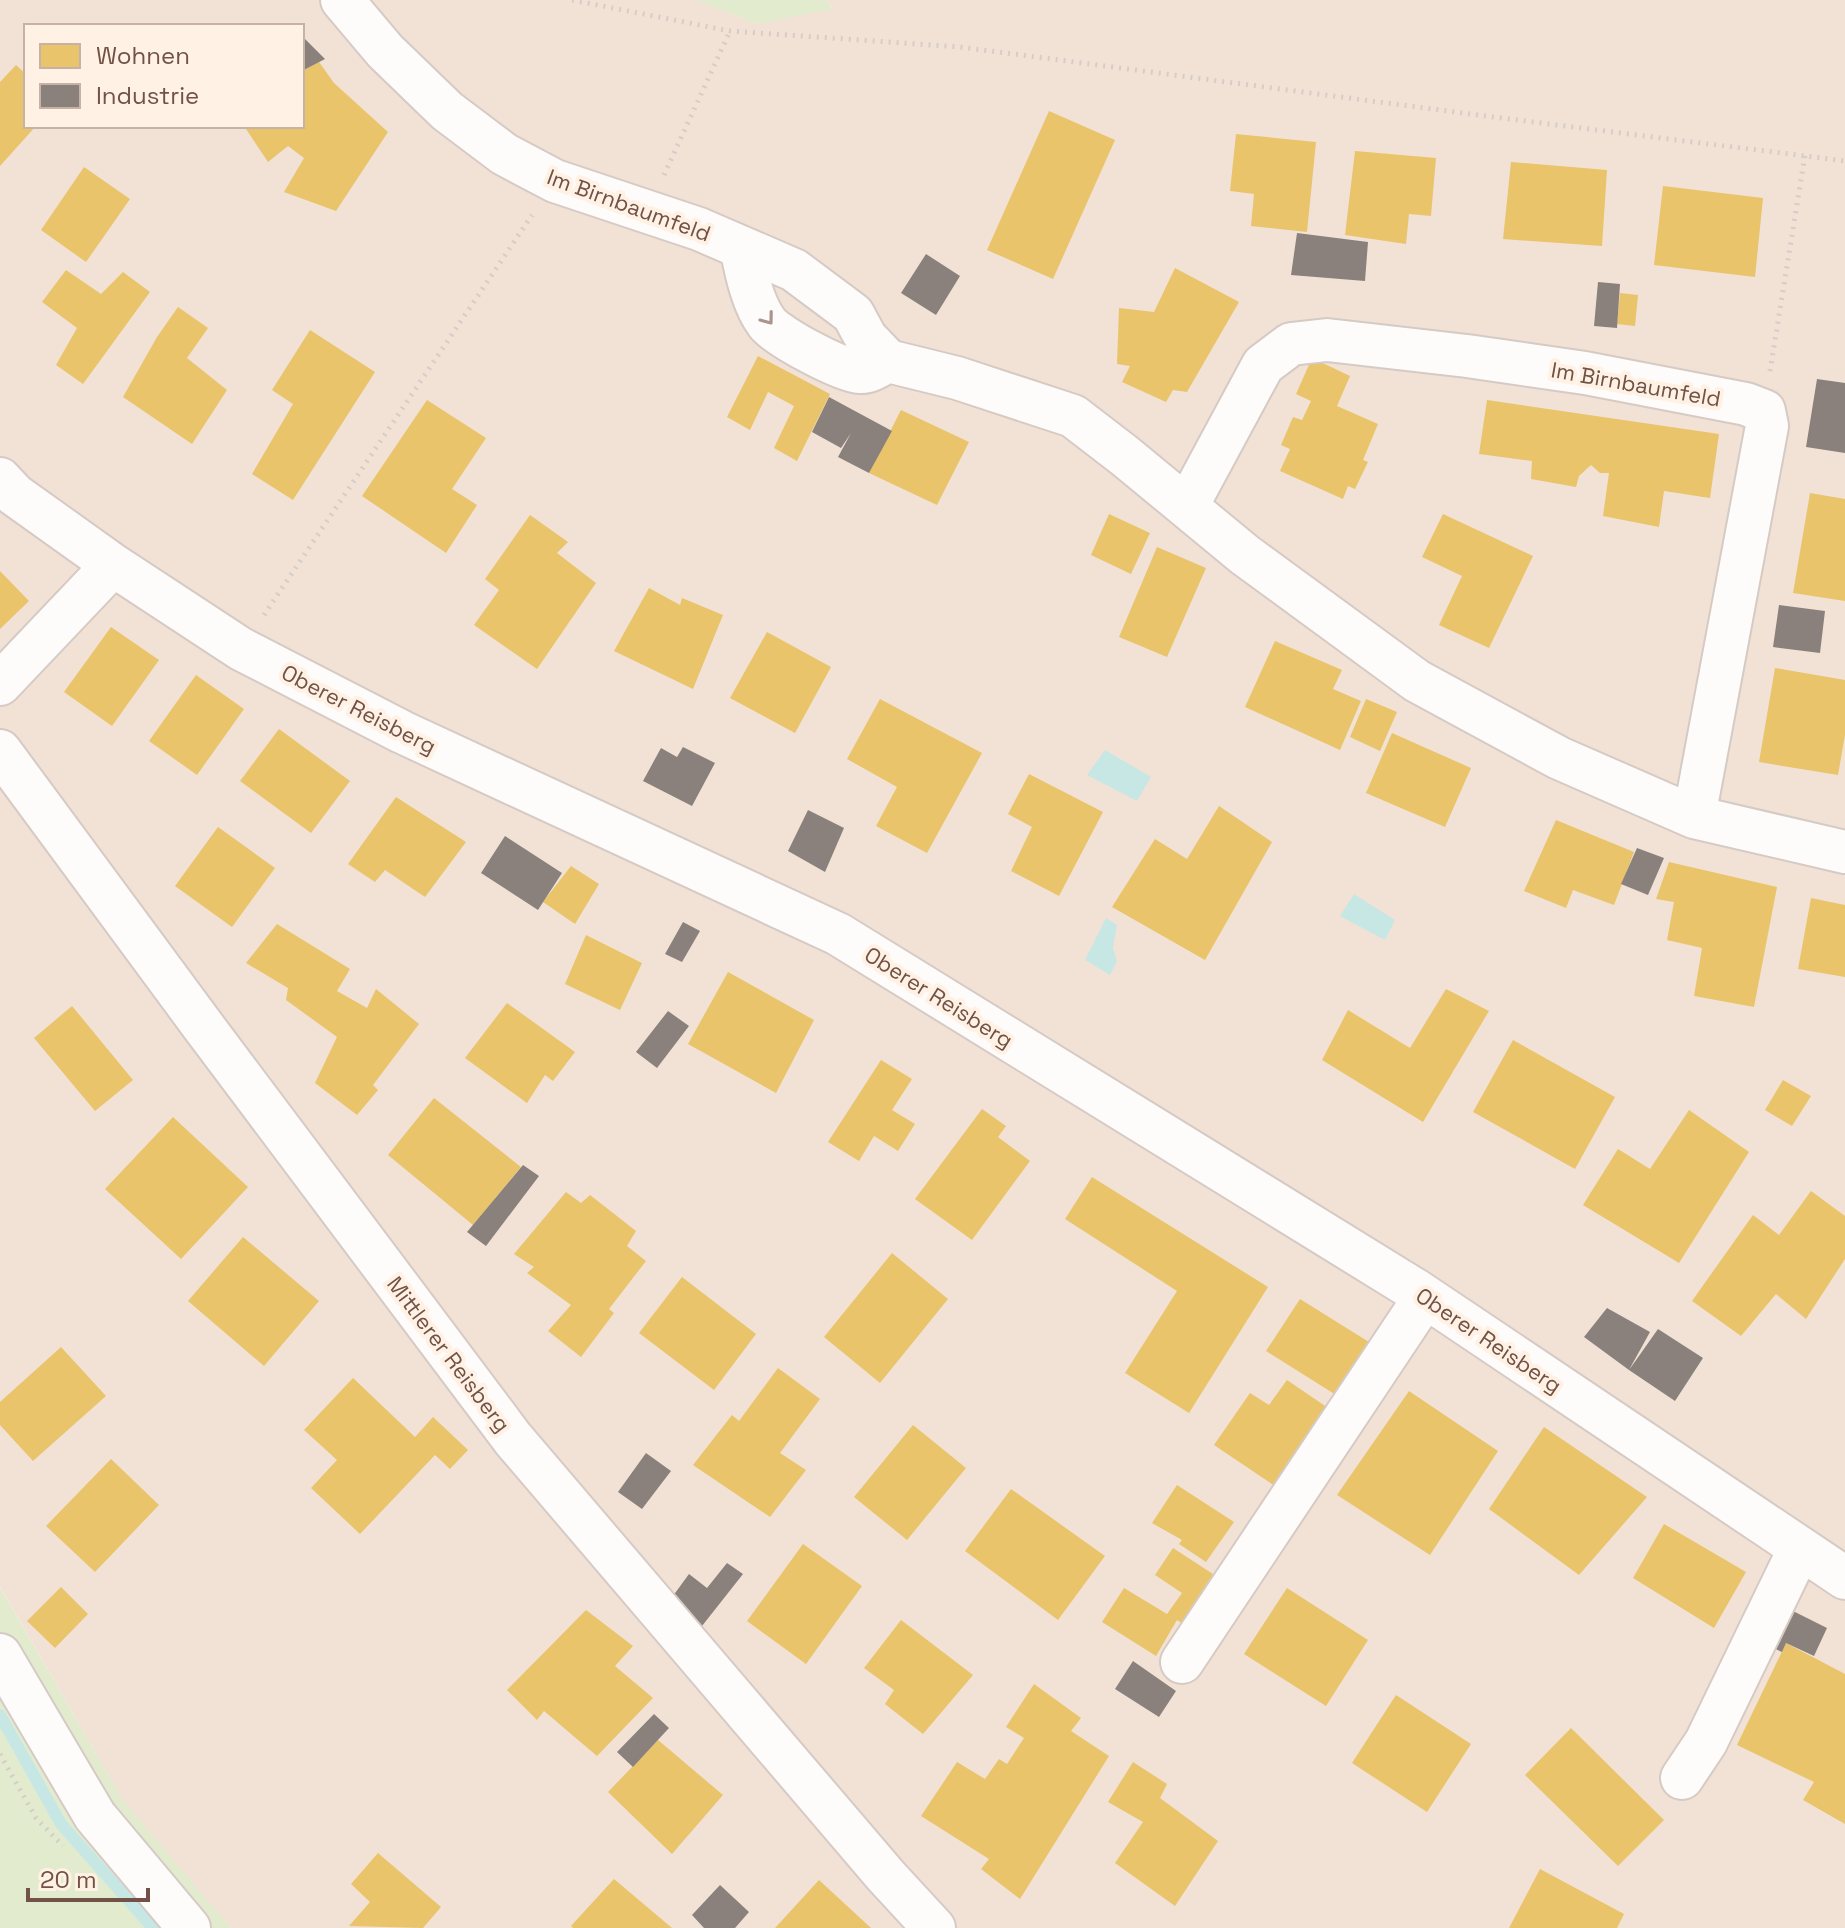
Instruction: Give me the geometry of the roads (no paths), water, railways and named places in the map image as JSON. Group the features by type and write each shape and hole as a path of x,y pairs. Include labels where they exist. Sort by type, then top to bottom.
{"street":[{"name":"Im Birnbaumfeld","path":"342,0 385,51 447,111 504,154 555,181 699,229 794,270 853,314 866,338 888,361"},
{"path":"741,247 750,285 768,324 796,344 837,365 860,372 888,361 957,378 1073,416 1245,555 1417,681 1559,758 1694,817 1845,852"},
{"name":"Im Birnbaumfeld","path":"1187,506 1263,365 1291,344 1327,340 1467,356 1614,378 1746,404 1764,411 1767,426 1694,817"},
{"name":"Oberer Reisberg","path":"0,479 15,495 113,565 241,649 402,732 838,934 1425,1297 1845,1578"},
{"path":"0,684 113,565"},
{"name":"Mittlerer Reisberg","path":"0,751 513,1439 886,1876 934,1928"},
{"path":"1182,1662 1425,1297"},
{"path":"1682,1778 1706,1742 1800,1548"},
{"path":"0,1655 95,1816 189,1928"}],"water":[{"path":"1105,750 1151,777 1137,801 1087,775"},
{"path":"1354,894 1395,920 1385,940 1340,916"},
{"path":"1106,918 1117,925 1113,948 1117,961 1110,975 1085,960"}],"waterway":[{"path":"0,1715 61,1824 153,1928"}]}
